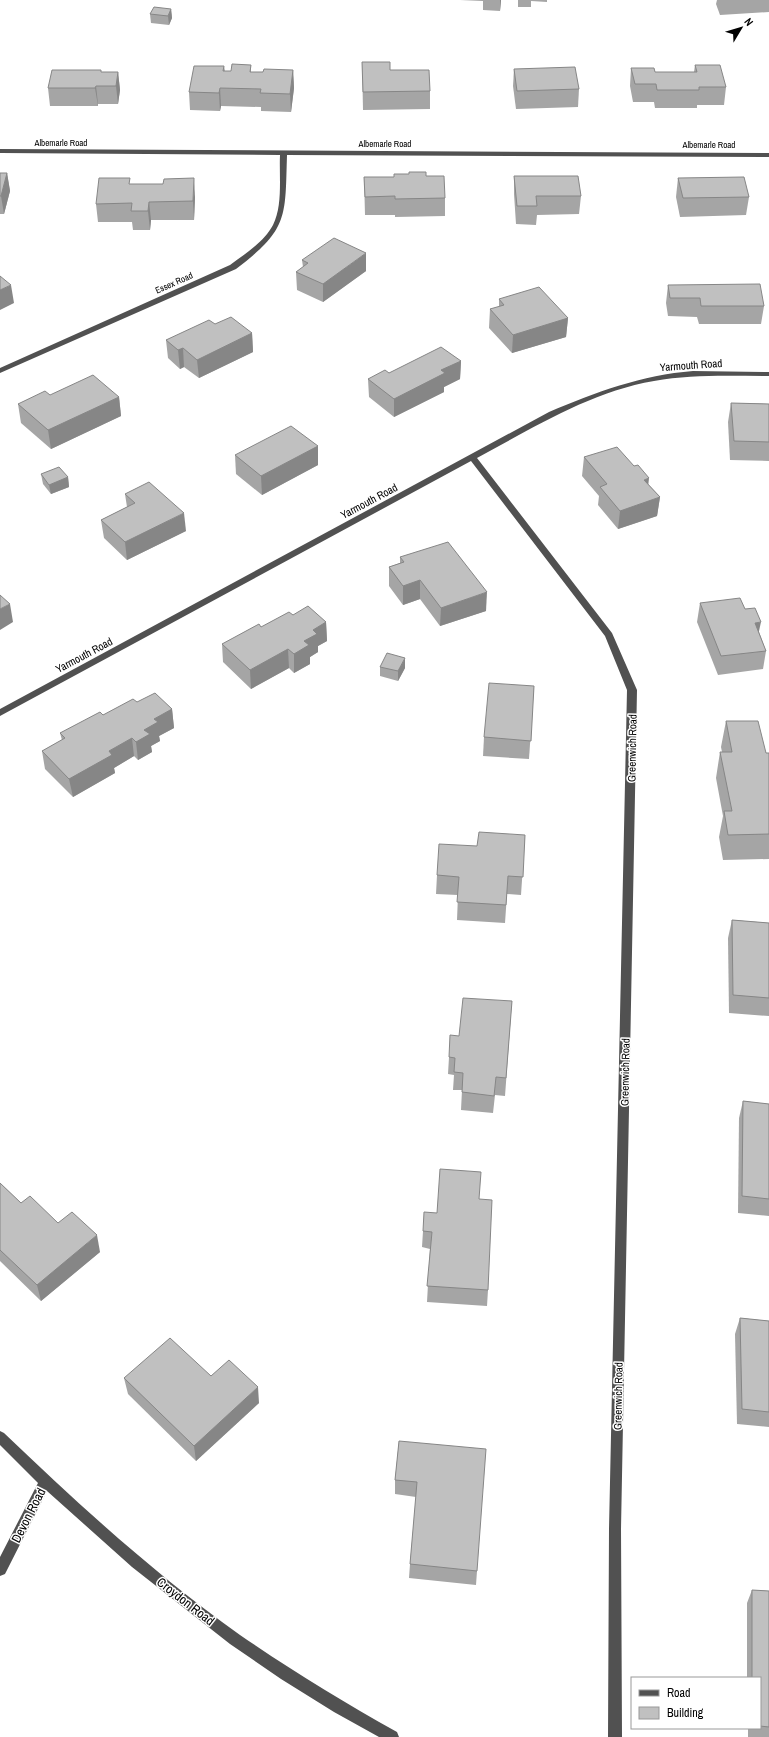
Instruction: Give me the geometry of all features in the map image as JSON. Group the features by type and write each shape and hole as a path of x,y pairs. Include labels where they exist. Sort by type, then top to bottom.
{"street":[{"name":"Albemarle Road","path":"0,152 769,155"},
{"name":"Essex Road","path":"0,371 233,267 258,249 278,224 282,200 284,152"},
{"name":"Yarmouth Road","path":"0,712 552,414 590,397 627,384 668,376 705,374 769,374"},
{"name":"Greenwich Road","path":"472,457 609,635 632,690 615,1522 615,1737"},
{"name":"Croydon Road","path":"0,1437 45,1482 148,1570 247,1648 346,1713 392,1737"},
{"name":"Devon Road","path":"0,1570 45,1482"}],"building":[{"path":"154,7 171,9 168,16 150,14"},
{"path":"362,62 390,62 390,70 429,70 430,91 363,92"},
{"path":"232,64 251,65 250,72 263,72 264,69 293,70 290,94 260,93 261,89 220,88 219,93 189,92 194,66 224,66 223,71 231,71"},
{"path":"695,65 720,65 726,87 699,87 699,90 657,90 656,84 635,84 631,68 654,68 655,72 697,72"},
{"path":"575,67 579,89 517,91 514,69"},
{"path":"52,70 101,70 101,72 118,72 116,86 96,86 95,88 48,88"},
{"path":"409,172 426,172 426,176 444,176 445,198 395,199 395,196 365,197 364,177 394,177 394,174 409,174"},
{"path":"0,173 7,173 1,196 0,196"},
{"path":"514,176 578,176 581,196 536,196 537,206 517,206"},
{"path":"744,177 749,197 683,198 678,178"},
{"path":"99,178 130,178 129,184 163,184 164,179 194,178 193,201 149,202 148,211 131,211 132,203 96,204"},
{"path":"334,238 366,253 323,284 296,272 308,263 302,260"},
{"path":"0,276 11,285 0,290"},
{"path":"760,284 764,306 701,306 700,298 670,298 668,285"},
{"path":"539,287 568,318 513,335 490,309 504,305 499,299"},
{"path":"231,317 252,333 197,360 183,348 178,350 166,340 209,320 215,324"},
{"path":"441,347 461,361 441,370 445,373 394,399 368,379 385,370 389,373"},
{"path":"93,375 119,397 48,430 18,404 45,391 50,395"},
{"path":"731,403 769,404 769,442 734,441"},
{"path":"291,426 318,446 261,476 235,455"},
{"path":"617,447 634,466 638,465 649,478 644,480 660,497 620,511 600,487 607,484 584,457"},
{"path":"59,467 68,477 49,485 41,474"},
{"path":"149,482 184,513 125,542 101,520 135,503 125,494"},
{"path":"448,542 487,592 441,608 420,580 403,586 389,567 404,562 400,557"},
{"path":"0,595 10,604 0,609"},
{"path":"740,598 745,609 755,608 761,622 755,623 766,651 721,656 700,603"},
{"path":"308,606 326,622 313,630 317,634 304,641 309,645 294,654 288,649 250,670 222,644 259,624 261,627 289,612 293,615"},
{"path":"387,653 405,658 398,671 380,667"},
{"path":"489,683 534,686 531,741 484,737"},
{"path":"155,693 172,709 154,719 158,722 144,730 150,734 136,742 132,738 109,751 112,755 69,779 42,751 65,738 60,733 100,712 103,715 133,699 137,702"},
{"path":"726,721 758,721 766,753 769,753 769,834 728,835 724,811 732,811 720,752 732,752"},
{"path":"479,832 525,835 523,877 508,876 506,905 457,902 459,877 437,875 439,844 477,846"},
{"path":"732,920 769,923 769,998 733,995"},
{"path":"463,998 512,1001 506,1078 496,1077 494,1096 462,1092 463,1073 454,1072 455,1058 449,1057 450,1035 459,1036"},
{"path":"743,1101 769,1104 769,1199 742,1196"},
{"path":"440,1169 481,1172 479,1199 492,1200 488,1290 427,1286 432,1232 423,1231 424,1212 437,1213"},
{"path":"0,1183 21,1203 30,1196 58,1223 72,1212 97,1235 37,1285 0,1250"},
{"path":"740,1318 769,1321 769,1412 742,1409"},
{"path":"170,1338 211,1376 229,1360 258,1387 194,1446 124,1378"},
{"path":"399,1441 486,1449 477,1571 410,1564 417,1482 395,1480"},
{"path":"752,1590 769,1591 769,1727 761,1726 761,1677 752,1677"}]}
